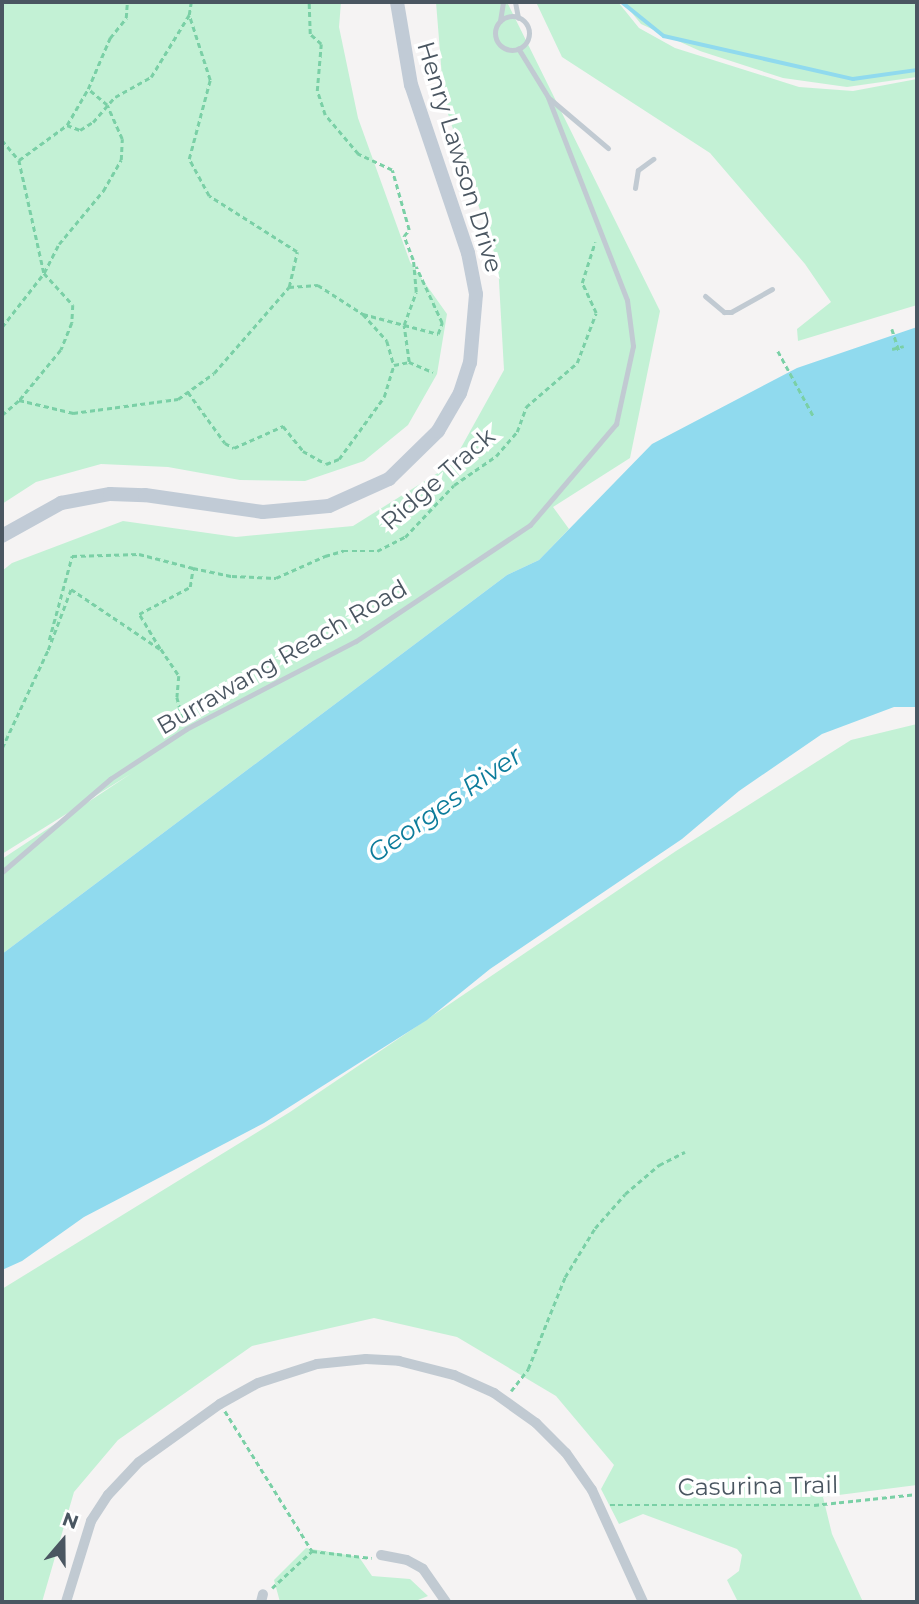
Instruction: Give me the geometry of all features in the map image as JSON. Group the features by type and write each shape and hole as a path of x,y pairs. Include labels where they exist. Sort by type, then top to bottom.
{"main road":[{"name":"Henry Lawson Drive","path":"2,536 61,503 110,494 263,512 329,506 395,474 438,431 460,393 470,363 476,294 468,253 408,75 397,2"}],"street":[{"path":"66,1602 85,1534 118,1482 149,1455 251,1386 317,1364 384,1360 441,1370 505,1399 566,1453 600,1505 643,1602"},
{"path":"381,1555 415,1563 431,1576 446,1602"}],"lane":[{"path":"503,2 495,31 498,42 507,49 518,48 528,33 518,18 515,2"},
{"path":"500,20 518,18"},
{"name":"Burrawang Reach Road","path":"2,872 110,779 186,729 356,641 530,525 616,424 633,346 627,300 548,97 518,48"},
{"path":"548,97 608,148"},
{"path":"635,188 638,170 653,159"},
{"path":"705,296 724,312 731,312 772,289"}],"path":[{"path":"19,160 67,125 88,89 110,38 127,18 127,2"},
{"path":"67,125 80,130 107,105 152,77 189,15 191,2"},
{"path":"309,2 310,34 321,44 317,91 325,115 358,154 392,170 413,260 416,292 404,325 410,362"},
{"path":"19,400 73,413 157,404 188,392 214,373 289,287 298,252 209,196 189,159 210,80 189,15"},
{"path":"2,327 44,273 59,244 103,191 121,160 122,139 107,105 88,89"},
{"path":"2,140 19,160 44,273 73,305 72,323 61,350 19,400 2,415"},
{"name":"Ridge Track","path":"48,650 72,556 139,554 232,576 276,578 325,556 342,551 377,551 405,537 454,485 496,456 517,432 526,407 577,363 596,313 582,283 600,230"},
{"path":"363,314 438,334 442,323 413,260"},
{"path":"188,392 225,443 234,448 283,426 303,452 326,464 340,458 384,397 394,365 387,341 363,314 318,285 289,287"},
{"path":"892,328 899,349"},
{"path":"892,349 904,346"},
{"path":"778,351 814,417"},
{"path":"394,365 410,362 433,372"},
{"path":"186,729 177,697 179,676 139,614 190,587 193,568"},
{"name":"Ridge Track","path":"2,748 48,650 71,589 160,649"},
{"path":"505,1399 528,1368 565,1277 595,1228 625,1194 659,1165 685,1152"},
{"path":"229,1416 312,1551 367,1560 381,1555"},
{"name":"Casurina Trail","path":"600,1505 814,1505 917,1494"},
{"path":"262,1598 312,1551"}],"green space":[{"path":"2,2 341,2 339,27 358,118 410,262 447,314 437,374 408,425 364,461 305,481 240,480 168,467 101,464 36,482 2,504"},
{"path":"436,2 507,2 660,311 630,458 553,507 569,529 539,560 507,575 2,954 2,859 132,773 2,854 2,571 12,563 123,521 236,537 353,526 452,464 504,370 498,264 444,102"},
{"path":"536,2 618,2 639,28 675,48 799,87 853,91 917,79 917,305 798,341 797,329 831,302 805,264 710,153 562,57"},
{"path":"623,2 917,2 917,77 847,87 783,78 700,51 641,24"},
{"path":"917,724 917,1485 823,1497 832,1534 863,1602 738,1602 727,1580 739,1571 742,1555 737,1549 643,1514 619,1524 601,1489 614,1465 556,1396 457,1337 374,1318 252,1346 118,1440 74,1492 42,1602 2,1602 2,1289 290,1112 676,851 851,740"},
{"path":"306,1548 359,1557 372,1576 410,1579 428,1596 413,1602 280,1602 274,1580"}],"water":[{"name":"Georges River","path":"917,327 917,707 894,707 822,734 739,791 682,839 490,969 427,1020 264,1123 84,1217 22,1261 2,1270 2,954 507,575 539,560 652,444 797,368"}],"waterway":[{"path":"622,2 664,36 853,79 917,70"}]}
